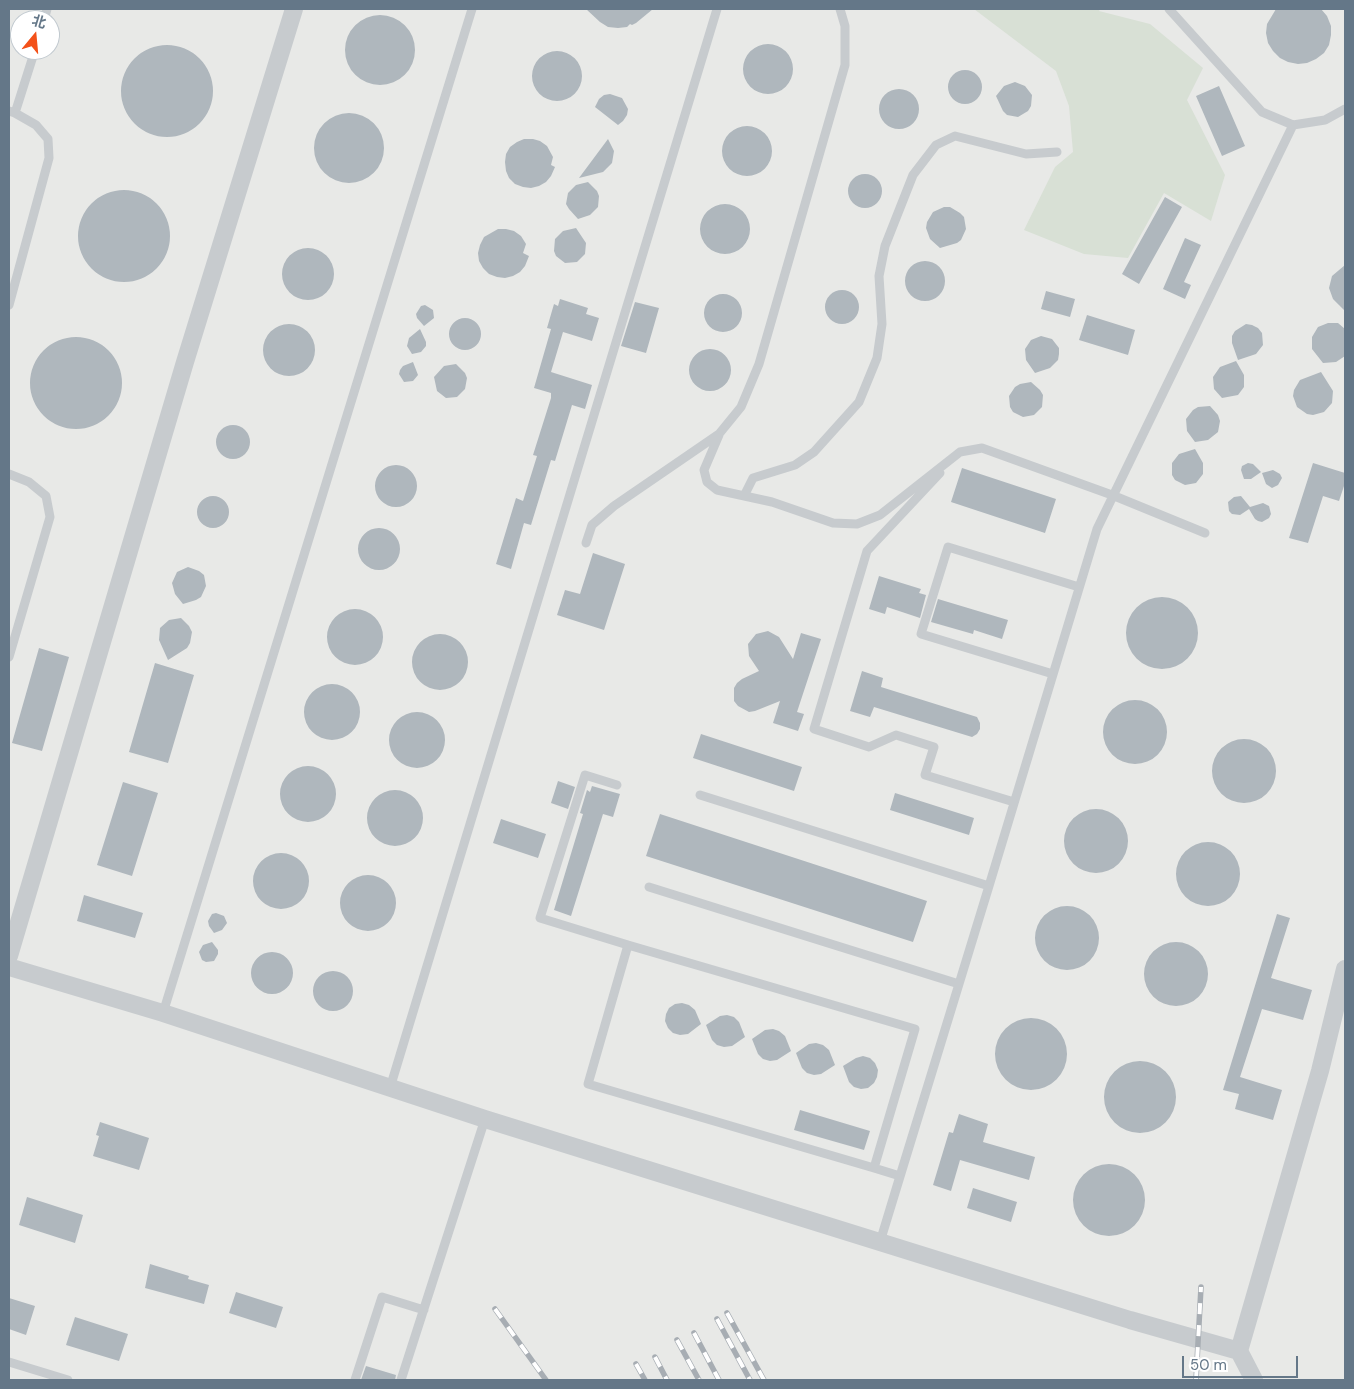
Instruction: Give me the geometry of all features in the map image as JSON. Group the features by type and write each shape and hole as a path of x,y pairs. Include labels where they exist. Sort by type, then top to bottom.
{"street":[{"path":"9,956 185,362 294,9"},
{"path":"9,967 162,1013 485,1119 1139,1322 1239,1351"},
{"path":"1254,1380 1239,1351 1320,1071 1345,969"}],"lane":[{"path":"162,1013 472,9"},
{"path":"390,1088 717,9"},
{"path":"586,543 592,525 614,506 719,434 741,407 759,364 845,65 845,26 840,9"},
{"path":"1169,9 1262,112 1292,125 1325,120 1345,109"},
{"path":"9,305 49,158 48,139 36,125 12,112 30,60"},
{"path":"880,1242 1096,529 1292,125"},
{"path":"744,496 753,478 795,465 814,452 859,402 877,358 882,324 879,276 885,246 914,175 936,145 956,136 1026,154 1057,152"},
{"path":"719,434 704,470 707,482 717,490 772,502 833,523 857,524 880,514 960,452 982,448 1112,495 1205,533"},
{"path":"960,452 867,551 814,729 869,747 896,735 934,746 925,775 1014,802"},
{"path":"9,474 29,482 46,496 50,517 9,657"},
{"path":"1053,674 921,634 948,547 1079,587"},
{"path":"617,785 586,775 540,918 914,1029 874,1168"},
{"path":"700,795 989,886"},
{"path":"649,887 959,984"},
{"path":"628,945 588,1084 900,1176"},
{"path":"880,1242 959,984"},
{"path":"402,1380 485,1119"},
{"path":"355,1380 382,1297 424,1310"},
{"path":"9,1362 68,1380"}],"shaded area":[{"path":"9,9 1345,9 1345,1380 9,1380"},
{"path":"974,9 1100,9 1099,11 1150,24 1203,68 1187,100 1225,175 1211,221 1164,193 1128,258 1084,254 1024,230 1055,167 1073,152 1069,106 1056,71"}],"building":[{"path":"586,9 653,9 636,23 618,28 608,27"},
{"path":"1276,9 1321,9 1327,16 1331,26 1329,45 1324,53 1307,63 1298,64 1280,58 1268,43 1266,33 1267,24"},
{"path":"380,15 399,21 409,31 415,50 409,69 399,79 380,85 361,79 351,69 345,50 351,31 361,21"},
{"path":"768,44 782,48 789,55 793,69 789,83 782,90 768,94 754,90 747,83 743,69 747,55 754,48"},
{"path":"167,45 184,49 199,59 209,74 213,91 209,108 199,123 184,133 167,137 150,133 135,123 125,108 121,91 125,74 135,59 150,49"},
{"path":"557,51 575,58 582,76 575,94 557,101 539,94 532,76 539,58"},
{"path":"965,70 972,71 977,75 981,80 981,94 977,99 972,103 965,104 958,103 953,99 949,94 948,87 949,80 953,75 958,71"},
{"path":"1015,82 1025,86 1032,95 1031,106 1028,111 1018,117 1007,115 996,96 1004,86"},
{"path":"1219,86 1245,146 1222,156 1196,96"},
{"path":"899,89 913,95 919,109 913,123 899,129 885,123 879,109 885,95"},
{"path":"610,94 622,98 628,109 627,115 618,125 595,107 599,99 604,95"},
{"path":"349,113 368,119 378,129 384,148 378,167 368,177 349,183 330,177 320,167 314,148 320,129 330,119"},
{"path":"747,126 761,130 768,137 772,151 768,165 761,172 747,176 733,172 726,165 722,151 726,137 733,130"},
{"path":"524,139 540,141 547,146 553,157 551,165 555,167 546,182 531,188 515,184 509,178 506,171 506,154 510,147"},
{"path":"608,139 614,151 612,163 603,172 579,178"},
{"path":"865,174 872,175 877,179 881,184 881,198 877,203 872,207 865,208 858,207 853,203 849,198 848,191 849,184 853,179 858,175"},
{"path":"588,182 597,191 599,196 598,207 590,215 578,219 566,204 568,193 576,185"},
{"path":"124,190 141,194 156,204 166,219 170,236 166,253 156,268 141,278 124,282 107,278 92,268 82,253 78,236 82,219 92,204 107,194"},
{"path":"1165,197 1182,207 1139,284 1122,274"},
{"path":"725,204 743,211 750,229 743,247 725,254 707,247 700,229 707,211"},
{"path":"944,207 950,207 964,217 966,229 961,240 957,243 940,248 930,239 926,228 933,212"},
{"path":"576,228 586,243 585,254 577,262 565,263 556,256 554,251 555,239 563,231"},
{"path":"498,229 514,231 521,236 526,244 523,253 529,256 520,272 505,278 489,274 479,261 478,253 484,237"},
{"path":"1185,238 1201,245 1184,282 1191,285 1185,299 1163,289"},
{"path":"303,248 313,248 327,255 334,269 334,279 327,293 313,300 303,300 293,296 286,289 282,279 282,269 286,259 293,252"},
{"path":"925,261 939,267 945,281 939,295 925,301 911,295 905,281 911,267"},
{"path":"1345,265 1345,311 1333,299 1329,288 1332,276"},
{"path":"842,290 849,291 854,295 858,300 858,314 854,319 849,323 842,324 835,323 830,319 826,314 825,307 826,300 830,295 835,291"},
{"path":"1046,291 1075,299 1070,317 1041,309"},
{"path":"723,294 737,299 742,313 737,327 723,332 709,327 704,313 709,299"},
{"path":"560,299 588,308 586,314 599,318 592,341 563,332 551,372 592,385 585,409 572,405 555,461 551,460 531,525 524,523 511,569 496,564 516,498 523,501 537,456 533,455 551,393 534,388 551,329 547,328 554,304 558,306"},
{"path":"635,302 659,308 646,353 621,346"},
{"path":"425,305 433,310 434,318 424,326 416,314 421,306"},
{"path":"1087,315 1135,330 1128,355 1079,340"},
{"path":"465,318 471,319 476,323 480,328 480,340 476,345 471,349 465,350 459,349 454,345 450,340 449,334 450,328 454,323 459,319"},
{"path":"1328,323 1338,323 1345,329 1345,356 1336,362 1323,363 1312,349 1312,337 1318,327"},
{"path":"284,324 294,324 308,331 315,345 315,355 308,369 294,376 284,376 274,372 267,365 263,355 263,345 267,335 274,328"},
{"path":"1246,324 1258,328 1262,333 1263,345 1256,354 1238,360 1232,343 1232,336 1235,331"},
{"path":"420,329 426,346 421,352 412,354 407,346 409,338"},
{"path":"1041,336 1052,339 1059,348 1059,354 1058,360 1050,368 1035,373 1026,360 1025,349 1031,340"},
{"path":"76,337 93,341 108,351 118,366 122,383 118,400 108,415 93,425 76,429 59,425 44,415 34,400 30,383 34,366 44,351 59,341"},
{"path":"710,349 725,355 731,370 725,385 710,391 695,385 689,370 695,355"},
{"path":"1236,361 1244,375 1244,387 1238,395 1222,398 1214,389 1213,377 1220,367"},
{"path":"413,362 418,375 413,381 404,382 399,374 400,370 403,366"},
{"path":"456,364 465,373 467,378 465,389 457,397 446,398 437,391 434,377 444,366"},
{"path":"1321,372 1333,391 1332,403 1324,412 1313,415 1307,414 1297,407 1293,396 1294,390 1300,380"},
{"path":"1031,382 1043,395 1042,407 1034,415 1023,417 1013,412 1010,407 1009,396 1015,387"},
{"path":"1210,406 1218,415 1220,421 1218,432 1208,440 1195,442 1187,431 1186,419 1198,407"},
{"path":"233,425 240,426 245,430 249,435 249,449 245,454 240,458 233,459 226,458 221,454 217,449 216,442 217,435 221,430 226,426"},
{"path":"1195,449 1203,463 1203,474 1196,483 1185,485 1175,480 1172,475 1172,463 1179,454"},
{"path":"1248,463 1253,464 1261,472 1251,479 1244,479 1241,470 1242,466"},
{"path":"1313,463 1345,473 1345,483 1339,501 1323,496 1308,543 1289,538"},
{"path":"396,465 411,471 417,486 411,501 396,507 381,501 375,486 381,471"},
{"path":"962,468 1056,499 1045,533 951,502"},
{"path":"1273,470 1280,474 1282,478 1278,485 1272,488 1266,484 1262,473"},
{"path":"213,496 219,497 224,501 228,506 228,518 224,523 219,527 213,528 207,527 202,523 198,518 197,512 198,506 202,501 207,497"},
{"path":"1241,496 1250,507 1263,503 1269,506 1271,514 1269,518 1262,522 1258,521 1249,509 1240,515 1232,514 1229,511 1228,502 1234,497"},
{"path":"383,528 391,531 397,537 400,549 397,561 391,567 375,570 367,567 361,561 358,545 361,537 367,531"},
{"path":"593,553 625,564 604,630 557,615 565,590 580,594"},
{"path":"188,567 204,575 206,586 201,597 183,604 175,594 172,583 177,572"},
{"path":"879,576 921,589 919,593 926,595 920,618 887,607 885,614 869,609"},
{"path":"1162,597 1182,603 1192,613 1198,633 1192,653 1182,663 1162,669 1142,663 1132,653 1126,633 1132,613 1142,603"},
{"path":"938,599 1008,620 1002,639 974,630 973,634 931,622"},
{"path":"355,609 366,611 375,617 381,626 383,637 381,648 375,657 366,663 355,665 344,663 335,657 329,648 327,637 329,626 335,617 344,611"},
{"path":"181,618 192,632 190,643 187,648 168,660 159,640 160,628 169,620"},
{"path":"768,631 779,637 793,659 801,633 821,639 797,712 804,714 798,731 773,723 780,701 749,712 738,706 734,701 734,688 737,683 759,671 749,656 748,644 756,634"},
{"path":"440,634 451,636 460,642 466,651 468,662 466,673 460,682 451,688 440,690 429,688 420,682 414,673 412,662 414,651 420,642 429,636"},
{"path":"39,648 69,657 42,751 12,743"},
{"path":"155,663 194,675 168,763 129,752"},
{"path":"862,671 883,678 881,687 977,717 980,729 972,737 874,707 870,717 850,711"},
{"path":"332,684 343,686 352,692 358,701 360,712 358,723 352,732 343,738 332,740 321,738 312,732 306,723 304,712 306,701 312,692 321,686"},
{"path":"1129,700 1141,700 1158,709 1165,720 1167,732 1165,744 1158,755 1141,764 1129,764 1117,759 1108,750 1103,738 1103,726 1108,714 1117,705"},
{"path":"417,712 428,714 437,720 443,729 445,740 443,751 437,760 428,766 417,768 406,766 397,760 391,751 389,740 391,729 397,720 406,714"},
{"path":"701,734 802,767 794,791 693,758"},
{"path":"1238,739 1250,739 1267,748 1274,759 1276,771 1274,783 1267,794 1250,803 1238,803 1226,798 1217,789 1212,777 1212,765 1217,753 1226,744"},
{"path":"308,766 319,768 328,774 334,783 336,794 334,805 328,814 319,820 308,822 297,820 288,814 282,805 280,794 282,783 288,774 297,768"},
{"path":"558,781 575,787 568,809 551,803"},
{"path":"123,782 158,793 132,876 97,865"},
{"path":"592,786 620,794 613,817 603,814 571,916 554,910 583,814 580,813 587,790 590,792"},
{"path":"395,790 406,792 415,798 421,807 423,818 421,829 415,838 406,844 395,846 384,844 375,838 369,829 367,818 369,807 375,798 384,792"},
{"path":"895,793 974,818 969,835 890,810"},
{"path":"1090,809 1102,809 1119,818 1126,829 1128,841 1126,853 1119,864 1102,873 1090,873 1078,868 1069,859 1064,847 1064,835 1069,823 1078,814"},
{"path":"660,814 927,901 913,942 646,856"},
{"path":"501,819 546,834 538,858 493,843"},
{"path":"1202,842 1214,842 1231,851 1238,862 1240,874 1238,886 1231,897 1214,906 1202,906 1190,901 1181,892 1176,880 1176,868 1181,856 1190,847"},
{"path":"281,853 292,855 301,861 307,870 309,881 307,892 301,901 292,907 281,909 270,907 261,901 255,892 253,881 255,870 261,861 270,855"},
{"path":"368,875 379,877 388,883 394,892 396,903 394,914 388,923 379,929 368,931 357,929 348,923 342,914 340,903 342,892 348,883 357,877"},
{"path":"84,895 143,913 135,938 77,921"},
{"path":"1061,906 1073,906 1090,915 1097,926 1099,938 1097,950 1090,961 1073,970 1061,970 1049,965 1040,956 1035,944 1035,932 1040,920 1049,911"},
{"path":"216,913 224,916 227,923 222,930 214,933 208,921 212,914"},
{"path":"1277,914 1290,918 1271,978 1312,990 1303,1020 1262,1009 1240,1077 1282,1090 1273,1120 1235,1109 1239,1094 1223,1090"},
{"path":"212,942 218,950 218,954 214,961 206,962 202,960 199,952 203,945"},
{"path":"1170,942 1182,942 1199,951 1206,962 1208,974 1206,986 1199,997 1182,1006 1170,1006 1158,1001 1149,992 1144,980 1144,968 1149,956 1158,947"},
{"path":"276,952 284,955 290,961 293,973 290,985 284,991 268,994 260,991 254,985 251,969 254,961 260,955"},
{"path":"337,971 344,974 350,980 353,991 352,999 344,1008 337,1011 329,1011 322,1008 314,999 313,987 316,980 325,972"},
{"path":"675,1004 689,1005 695,1010 701,1024 688,1034 680,1035 673,1033 665,1021 669,1008"},
{"path":"720,1016 734,1017 739,1022 745,1037 732,1046 724,1047 717,1045 712,1040 706,1025"},
{"path":"1031,1018 1051,1024 1061,1034 1067,1054 1061,1074 1051,1084 1031,1090 1011,1084 1001,1074 995,1054 1001,1034 1011,1024"},
{"path":"773,1029 785,1036 791,1051 777,1060 770,1061 763,1059 758,1054 752,1039 765,1030"},
{"path":"809,1044 823,1045 829,1050 835,1065 821,1074 814,1075 807,1073 802,1068 796,1053"},
{"path":"863,1056 870,1058 878,1070 874,1083 868,1088 861,1089 854,1087 849,1082 843,1066"},
{"path":"1140,1061 1160,1067 1170,1077 1176,1097 1170,1117 1160,1127 1140,1133 1120,1127 1110,1117 1104,1097 1110,1077 1120,1067"},
{"path":"800,1110 870,1131 864,1150 794,1130"},
{"path":"959,1114 988,1124 983,1142 1035,1157 1029,1180 960,1160 951,1191 933,1185 949,1132 953,1133"},
{"path":"100,1122 149,1138 139,1170 93,1156 99,1136 96,1135"},
{"path":"1109,1164 1129,1170 1139,1180 1145,1200 1139,1220 1129,1230 1109,1236 1089,1230 1079,1220 1073,1200 1079,1180 1089,1170"},
{"path":"973,1188 1017,1202 1011,1222 967,1208"},
{"path":"27,1197 83,1215 75,1243 19,1225"},
{"path":"150,1264 189,1276 188,1279 209,1285 204,1304 145,1288"},
{"path":"236,1292 283,1307 276,1328 229,1313"},
{"path":"9,1298 35,1306 26,1335 9,1329"},
{"path":"75,1317 128,1334 119,1361 66,1345"},
{"path":"366,1366 396,1375 395,1380 361,1380"}],"railway":[{"path":"1196,1380 1201,1287"},
{"path":"495,1309 546,1380"},
{"path":"727,1313 764,1380"},
{"path":"717,1319 750,1380"},
{"path":"694,1333 719,1380"},
{"path":"677,1340 699,1380"},
{"path":"655,1357 667,1380"},
{"path":"636,1364 645,1380"}]}
